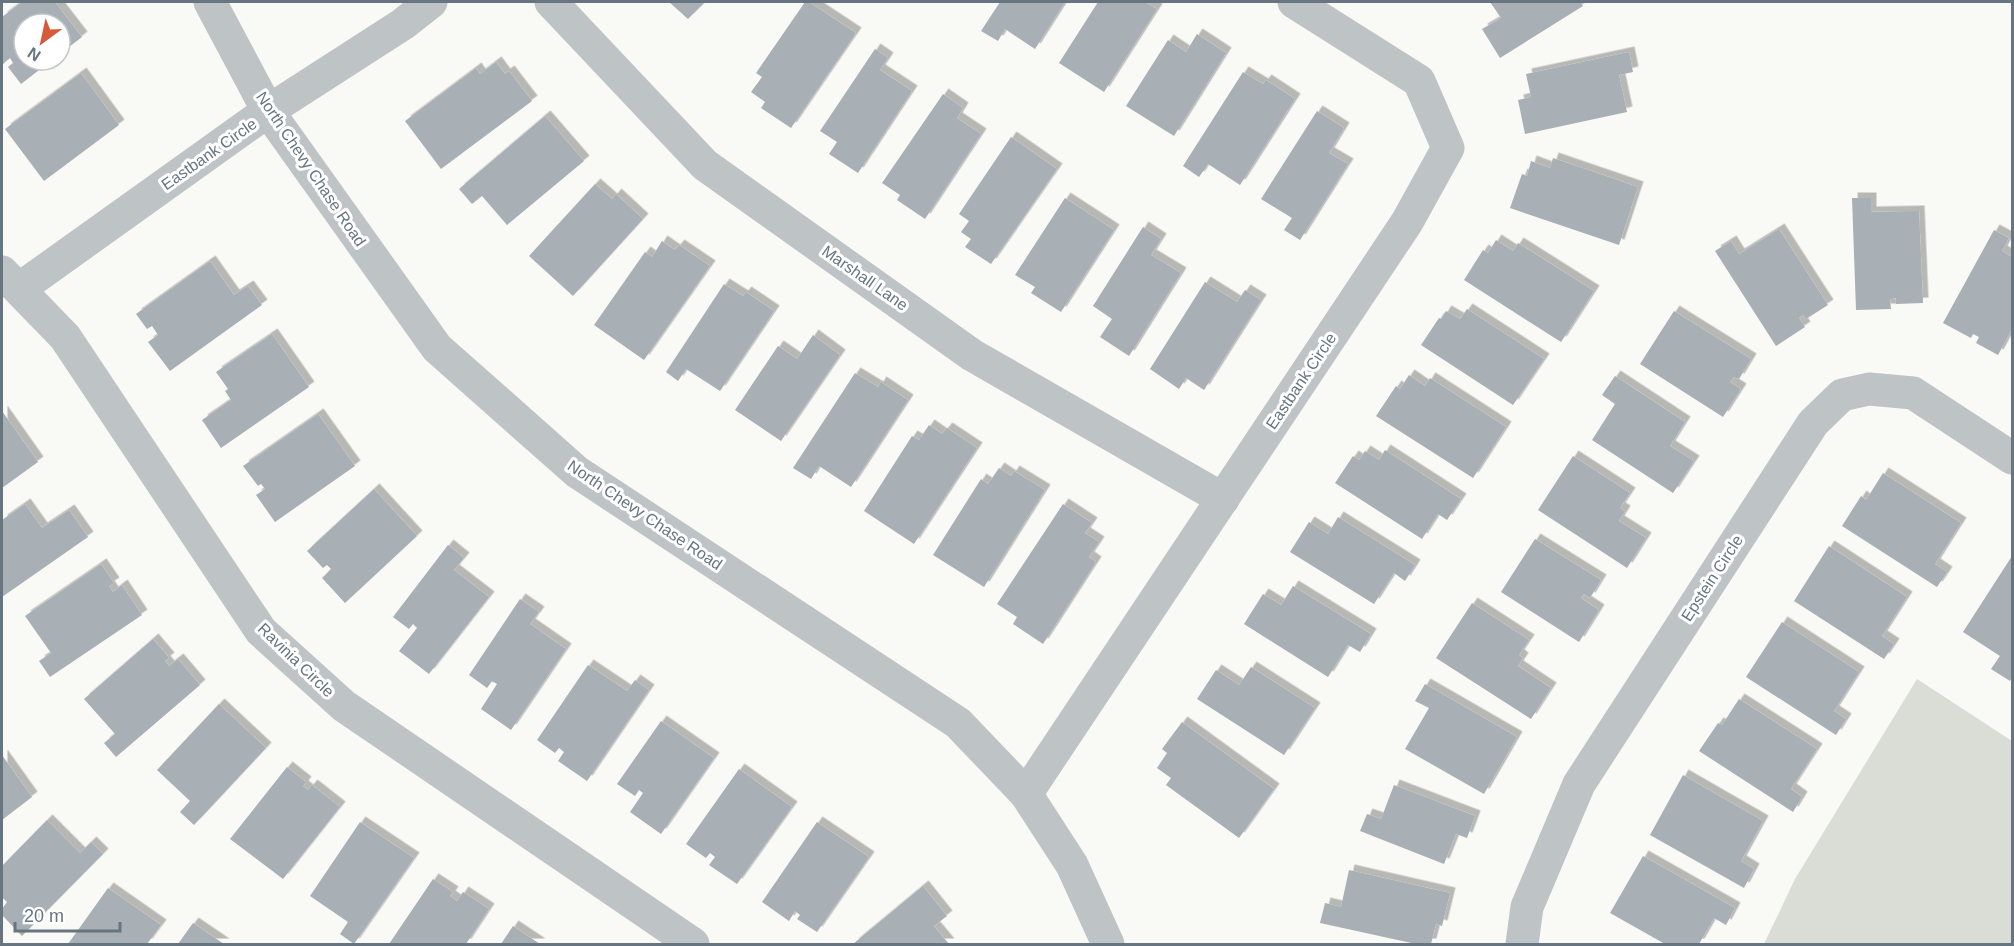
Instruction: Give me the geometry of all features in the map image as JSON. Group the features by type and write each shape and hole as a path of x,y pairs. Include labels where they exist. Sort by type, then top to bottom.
{"street":[{"name":"North Chevy Chase Road","path":"210,2 268,111 437,348 577,472 958,723 1026,794 1072,865 1108,945"},
{"name":"Eastbank Circle","path":"10,281 403,24 431,2"},
{"name":"Marshall Lane","path":"551,2 705,165 972,355 1223,499"},
{"name":"Eastbank Circle","path":"1026,794 1407,222 1448,148 1419,81 1294,2"},
{"name":"Ravinia Circle","path":"10,281 65,337 261,630 344,706 693,945"},
{"name":"Epstein Circle","path":"1522,945 1527,907 1579,784 1813,423 1820,416 1842,395 1869,389 1913,393 2013,458"}],"shaded area":[{"path":"1917,679 2012,741 2012,944 1764,944 1795,879"}],"building":[{"path":"22,2 55,2 63,12 12,12 12,61 10,58 2,65 2,17"},
{"path":"669,2 705,2 688,19"},
{"path":"805,2 809,2 856,33 791,128 761,108 765,102 751,92 762,77 756,73"},
{"path":"1000,2 1065,2 1035,49 1005,29 998,41 981,31"},
{"path":"1098,2 1145,2 1157,9 1104,92 1059,63"},
{"path":"1490,2 1580,2 1583,6 1500,58 1482,29 1501,18"},
{"path":"72,24 82,37 72,45"},
{"path":"1197,34 1226,53 1174,136 1126,106 1168,40 1186,52"},
{"path":"875,49 888,58 880,70 912,91 858,173 829,154 837,142 820,131"},
{"path":"1629,52 1633,72 1619,75 1627,112 1525,134 1518,100 1531,97 1526,74"},
{"path":"496,62 505,74 509,71 532,101 441,169 405,121 476,68 480,74"},
{"path":"12,64 12,72 36,72 21,84 8,67"},
{"path":"1243,72 1263,84 1266,80 1295,99 1240,185 1208,164 1199,177 1183,166"},
{"path":"81,73 119,125 44,181 5,129"},
{"path":"943,94 963,108 957,118 981,134 925,219 897,200 900,195 882,183"},
{"path":"1317,111 1344,128 1329,153 1348,164 1300,240 1284,230 1292,218 1261,199"},
{"path":"545,116 584,161 507,225 482,196 472,204 459,189"},
{"path":"1011,137 1057,169 991,264 965,247 971,239 961,232 969,221 959,214"},
{"path":"1553,158 1638,187 1619,245 1510,208 1522,174 1527,176 1531,161 1550,168"},
{"path":"595,184 612,199 616,194 643,219 573,296 529,256"},
{"path":"1065,198 1114,230 1061,312 1031,293 1035,287 1015,275"},
{"path":"1852,198 1871,198 1871,212 1919,211 1923,303 1896,304 1896,298 1890,299 1891,309 1856,310"},
{"path":"1143,227 1161,239 1151,255 1181,273 1129,356 1100,337 1112,319 1093,306"},
{"path":"1779,229 1828,305 1806,319 1803,315 1799,318 1805,327 1776,346 1715,251 1731,241 1739,254"},
{"path":"1994,230 2009,238 2002,251 2012,257 2012,329 1998,355 1976,343 1979,337 1973,334 1971,338 1943,323"},
{"path":"1496,240 1513,251 1518,243 1594,291 1561,342 1464,280 1483,250 1488,253"},
{"path":"662,241 675,250 679,245 710,266 644,360 594,325 645,252 652,257"},
{"path":"210,261 234,295 248,286 262,305 170,371 148,342 158,335 152,326 147,329 136,314"},
{"path":"1205,282 1237,302 1245,290 1261,300 1204,390 1186,378 1179,389 1150,369"},
{"path":"724,284 743,296 746,292 774,311 720,391 686,369 678,381 666,372"},
{"path":"1467,309 1544,359 1513,405 1421,345 1446,311 1460,319"},
{"path":"1674,311 1751,359 1739,379 1734,377 1730,382 1741,389 1723,417 1640,364"},
{"path":"272,334 309,387 221,448 202,420 231,400 225,391 228,389 216,372"},
{"path":"813,335 840,355 781,441 735,410 778,346 797,359"},
{"path":"855,373 878,387 881,382 908,400 851,487 819,466 811,479 793,468"},
{"path":"1409,375 1425,386 1430,378 1506,427 1473,478 1376,416 1396,386 1400,389"},
{"path":"1615,376 1685,422 1670,446 1694,461 1673,493 1592,440 1615,404 1602,395"},
{"path":"2,411 38,462 2,488"},
{"path":"318,414 355,466 275,522 256,495 265,489 261,484 258,486 243,466"},
{"path":"929,425 942,434 947,428 977,448 914,544 864,511 912,436 919,440"},
{"path":"1385,450 1461,499 1447,520 1438,514 1422,539 1335,483 1353,456 1359,460 1365,451 1379,460"},
{"path":"1573,456 1630,493 1620,508 1625,511 1619,521 1646,538 1627,568 1538,510"},
{"path":"999,468 1011,476 1014,471 1045,490 984,587 933,555 981,479 988,484"},
{"path":"1883,473 1961,523 1935,564 1947,572 1937,587 1842,526 1861,496 1866,500"},
{"path":"374,489 417,536 345,603 322,578 331,569 327,565 323,568 307,551"},
{"path":"25,504 42,528 69,510 88,537 2,597 2,520"},
{"path":"1063,504 1092,523 1085,533 1099,542 1089,557 1096,562 1043,644 1013,624 1017,617 997,604"},
{"path":"1338,517 1415,565 1405,581 1394,573 1374,604 1290,552 1309,522 1328,534"},
{"path":"1535,539 1601,580 1590,598 1584,594 1581,598 1599,610 1579,642 1501,592"},
{"path":"448,545 464,558 454,570 489,597 429,674 399,651 417,628 413,624 409,629 393,617"},
{"path":"1829,546 1907,597 1882,636 1894,644 1884,659 1794,601"},
{"path":"2012,556 2012,677 2010,681 1991,669 2000,656 1963,632"},
{"path":"101,564 114,583 109,586 113,592 122,585 142,615 50,677 39,661 51,653 25,616"},
{"path":"1293,586 1371,634 1360,652 1348,645 1328,677 1244,624 1263,594 1281,605"},
{"path":"520,599 539,612 530,624 566,649 511,730 481,709 497,684 492,681 487,688 469,675"},
{"path":"1472,603 1529,640 1519,655 1523,658 1518,666 1551,688 1531,719 1436,658"},
{"path":"1782,622 1859,672 1834,711 1846,719 1836,735 1746,677"},
{"path":"153,639 169,658 165,661 169,666 178,659 200,685 116,757 104,743 115,734 84,699"},
{"path":"588,665 627,691 635,680 649,690 587,781 558,761 564,752 559,748 555,753 537,740"},
{"path":"1251,667 1315,708 1284,755 1197,699 1216,670 1239,685"},
{"path":"1425,684 1517,737 1484,794 1405,749 1429,708 1415,701"},
{"path":"1739,699 1817,749 1791,789 1802,797 1793,812 1699,751 1718,723 1722,725"},
{"path":"219,704 266,748 194,825 180,812 190,801 157,770"},
{"path":"661,721 714,758 661,834 630,812 643,793 639,790 635,796 617,784"},
{"path":"1182,722 1274,789 1239,838 1166,785 1171,778 1157,768 1167,753 1162,749"},
{"path":"2,755 32,797 2,820"},
{"path":"287,767 306,782 303,786 308,790 312,785 340,807 283,879 230,839"},
{"path":"739,769 792,807 737,884 709,865 715,857 710,853 706,858 686,844"},
{"path":"1683,775 1763,821 1741,861 1754,869 1744,888 1650,835"},
{"path":"1394,785 1475,816 1467,838 1456,834 1444,864 1360,831 1367,814 1381,819"},
{"path":"47,820 80,853 91,842 103,854 22,936 2,915 2,909 7,902 2,897 2,866"},
{"path":"360,822 414,858 354,944 340,934 348,922 310,896"},
{"path":"817,822 869,857 817,932 797,919 800,915 795,911 789,921 762,902"},
{"path":"1643,856 1735,908 1726,925 1714,918 1699,944 1665,944 1610,913"},
{"path":"1349,870 1450,893 1442,926 1436,924 1431,944 1416,944 1320,923 1325,903 1341,907"},
{"path":"433,879 453,892 450,896 457,901 463,892 489,909 466,944 389,944"},
{"path":"923,886 947,916 934,926 949,944 853,944"},
{"path":"108,888 161,925 147,944 68,944"},
{"path":"193,923 224,944 178,944"},
{"path":"513,926 540,944 501,944"}]}
